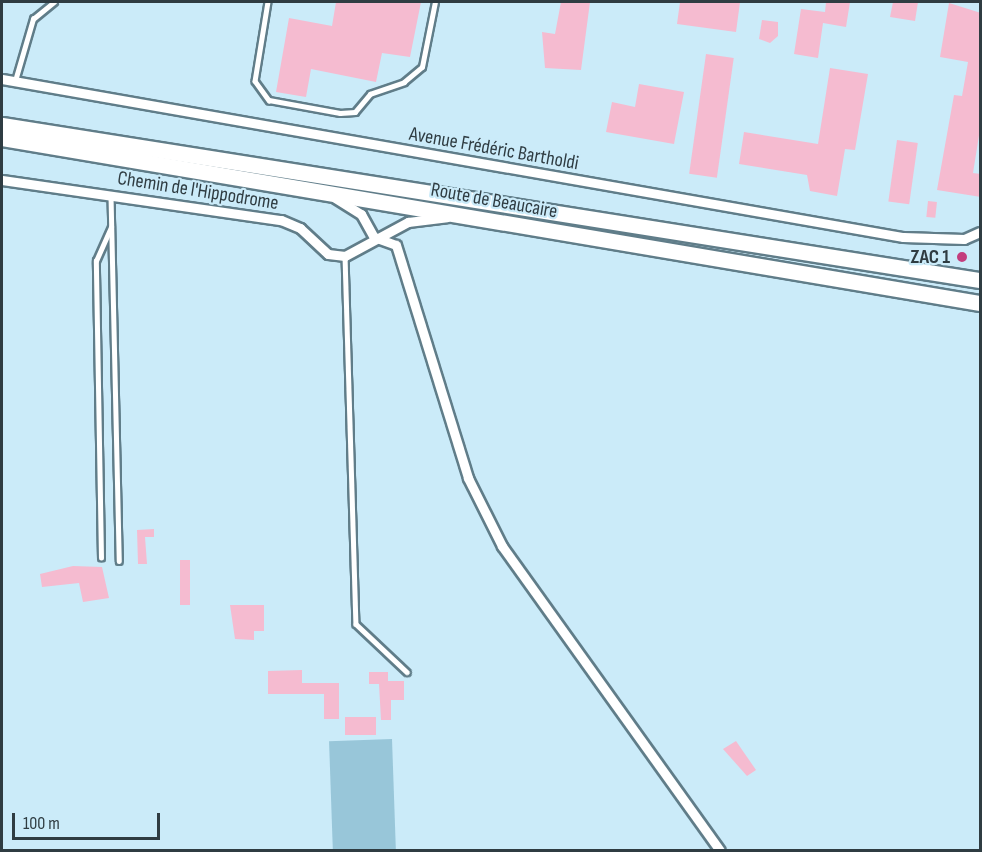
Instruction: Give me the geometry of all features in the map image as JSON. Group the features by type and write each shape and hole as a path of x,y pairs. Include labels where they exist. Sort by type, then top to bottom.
{"main road":[{"name":"Route de Beaucaire","path":"2,125 981,280"},
{"name":"Route de Beaucaire","path":"2,138 323,190 455,216 981,303"}],"street":[{"name":"Avenue Frédéric Bartholdi","path":"2,79 903,237 964,239 981,232"},
{"name":"Chemin de l'Hippodrome","path":"2,180 280,220 300,228 328,254 345,255"},
{"path":"323,190 361,214 374,237 396,245 468,478 502,546 720,850"},
{"path":"345,255 374,237 408,222 455,216"}],"lane":[{"path":"15,81 33,19 54,2"},
{"path":"268,2 255,81 269,100 340,113 355,112 370,94 404,82 422,67 435,2"},
{"path":"111,196 119,561"},
{"path":"100,558 96,261 112,224"},
{"path":"345,255 356,624 407,672"}],"shaded area":[{"path":"392,739 396,850 333,850 329,741"}],"building":[{"path":"336,2 421,2 410,57 382,53 376,82 311,69 306,97 276,92 289,18 332,26"},
{"path":"561,2 590,2 581,70 545,68 542,32 555,34"},
{"path":"680,2 740,2 736,32 677,24"},
{"path":"826,2 850,2 846,27 823,23 818,58 794,54 801,9 825,12"},
{"path":"893,2 918,2 915,21 890,17"},
{"path":"949,3 981,13 981,123 973,173 981,174 981,197 937,190 954,95 962,96 968,62 940,57"},
{"path":"762,20 778,22 778,36 770,43 759,39"},
{"path":"706,54 734,58 717,178 689,174"},
{"path":"830,68 868,74 855,150 845,149 837,196 810,191 807,175 739,164 744,132 818,144"},
{"path":"639,84 684,92 674,144 606,132 612,102 635,107"},
{"path":"897,140 918,143 909,204 888,201"},
{"path":"928,201 937,202 935,218 926,217"},
{"path":"154,529 154,537 145,537 147,564 138,564 137,530"},
{"path":"180,560 190,560 190,605 180,605"},
{"path":"73,566 102,567 109,598 83,602 79,583 42,587 40,574"},
{"path":"230,605 264,605 264,631 254,631 254,640 235,639"},
{"path":"302,670 302,683 339,683 339,719 324,719 324,694 268,694 268,671"},
{"path":"369,672 388,672 388,681 404,681 404,700 391,700 391,720 381,720 379,684 369,684"},
{"path":"345,717 376,717 376,735 345,735"},
{"path":"736,741 756,770 747,776 723,749"}],"place":[{"name":"ZAC 1","path":"962,257"}]}
